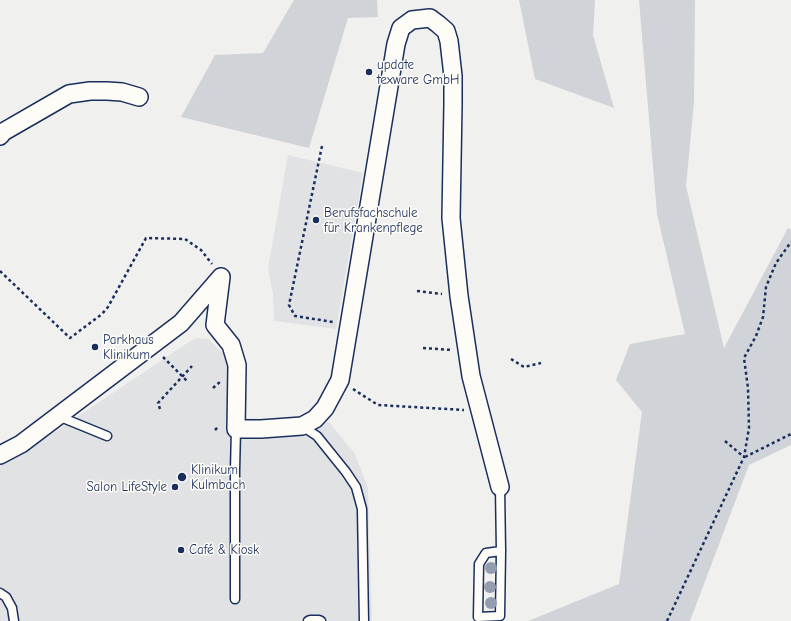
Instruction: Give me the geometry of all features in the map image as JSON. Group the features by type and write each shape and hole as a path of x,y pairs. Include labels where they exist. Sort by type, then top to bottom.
{"street":[{"path":"221,277 215,325 231,345 237,365 236,429 302,426 315,419 325,408 340,380 348,324 396,44 401,28 412,20 430,18 438,24 446,31 449,41 454,104 451,218 459,296 471,376 500,487"},
{"path":"1,132 70,94 90,91 107,91 122,92 139,97"},
{"path":"0,455 21,444 181,323 221,277"}],"lane":[{"path":"58,416 107,436"},
{"path":"302,426 317,436 356,487 362,509 364,621"},
{"path":"236,429 236,599"},
{"path":"500,487 500,551 500,616 478,617 479,564 486,553 500,551"},
{"path":"0,593 6,597 12,608 14,621"},
{"path":"308,621 321,621"}],"path":[{"path":"322,146 289,306 295,316 348,324"},
{"path":"0,272 70,338 105,311 146,238 185,239 202,250 221,277"},
{"path":"667,621 744,457 749,428 748,388 744,358 756,336 763,317 766,287 776,263 791,242"},
{"path":"417,291 459,296"},
{"path":"151,345 188,382"},
{"path":"423,348 467,351"},
{"path":"511,359 524,367 541,363"},
{"path":"160,409 158,403 192,366"},
{"path":"340,380 378,405 464,410 479,408"},
{"path":"744,457 791,434"},
{"path":"724,441 744,457"},
{"path":"208,469 235,470"}],"shaded area":[{"path":"294,0 377,0 378,17 348,18 309,148 181,117 215,55 263,53"},
{"path":"519,0 595,0 593,35 614,108 535,79"},
{"path":"639,0 695,0 694,102 686,186 724,348 788,228 791,230 791,445 749,465 690,621 528,621 619,584 642,412 616,380 630,344 685,334 657,214"},
{"name":"Berufsfachschule für Krankenpflege","path":"288,155 363,173 336,329 274,321 273,294 268,268"},
{"name":"Klinikum Kulmbach","path":"195,338 208,339 223,353 234,372 244,418 329,422 355,454 368,488 372,621 0,621 0,466 35,445"}],"place":[{"name":"update texware GmbH","path":"369,72"},
{"name":"Berufsfachschule für Krankenpflege","path":"316,220"},
{"name":"Parkhaus Klinikum","path":"95,347"},
{"name":"Klinikum Kulmbach","path":"182,477"},
{"name":"Salon LifeStyle","path":"175,487"},
{"name":"Café & Kiosk","path":"181,550"}]}
